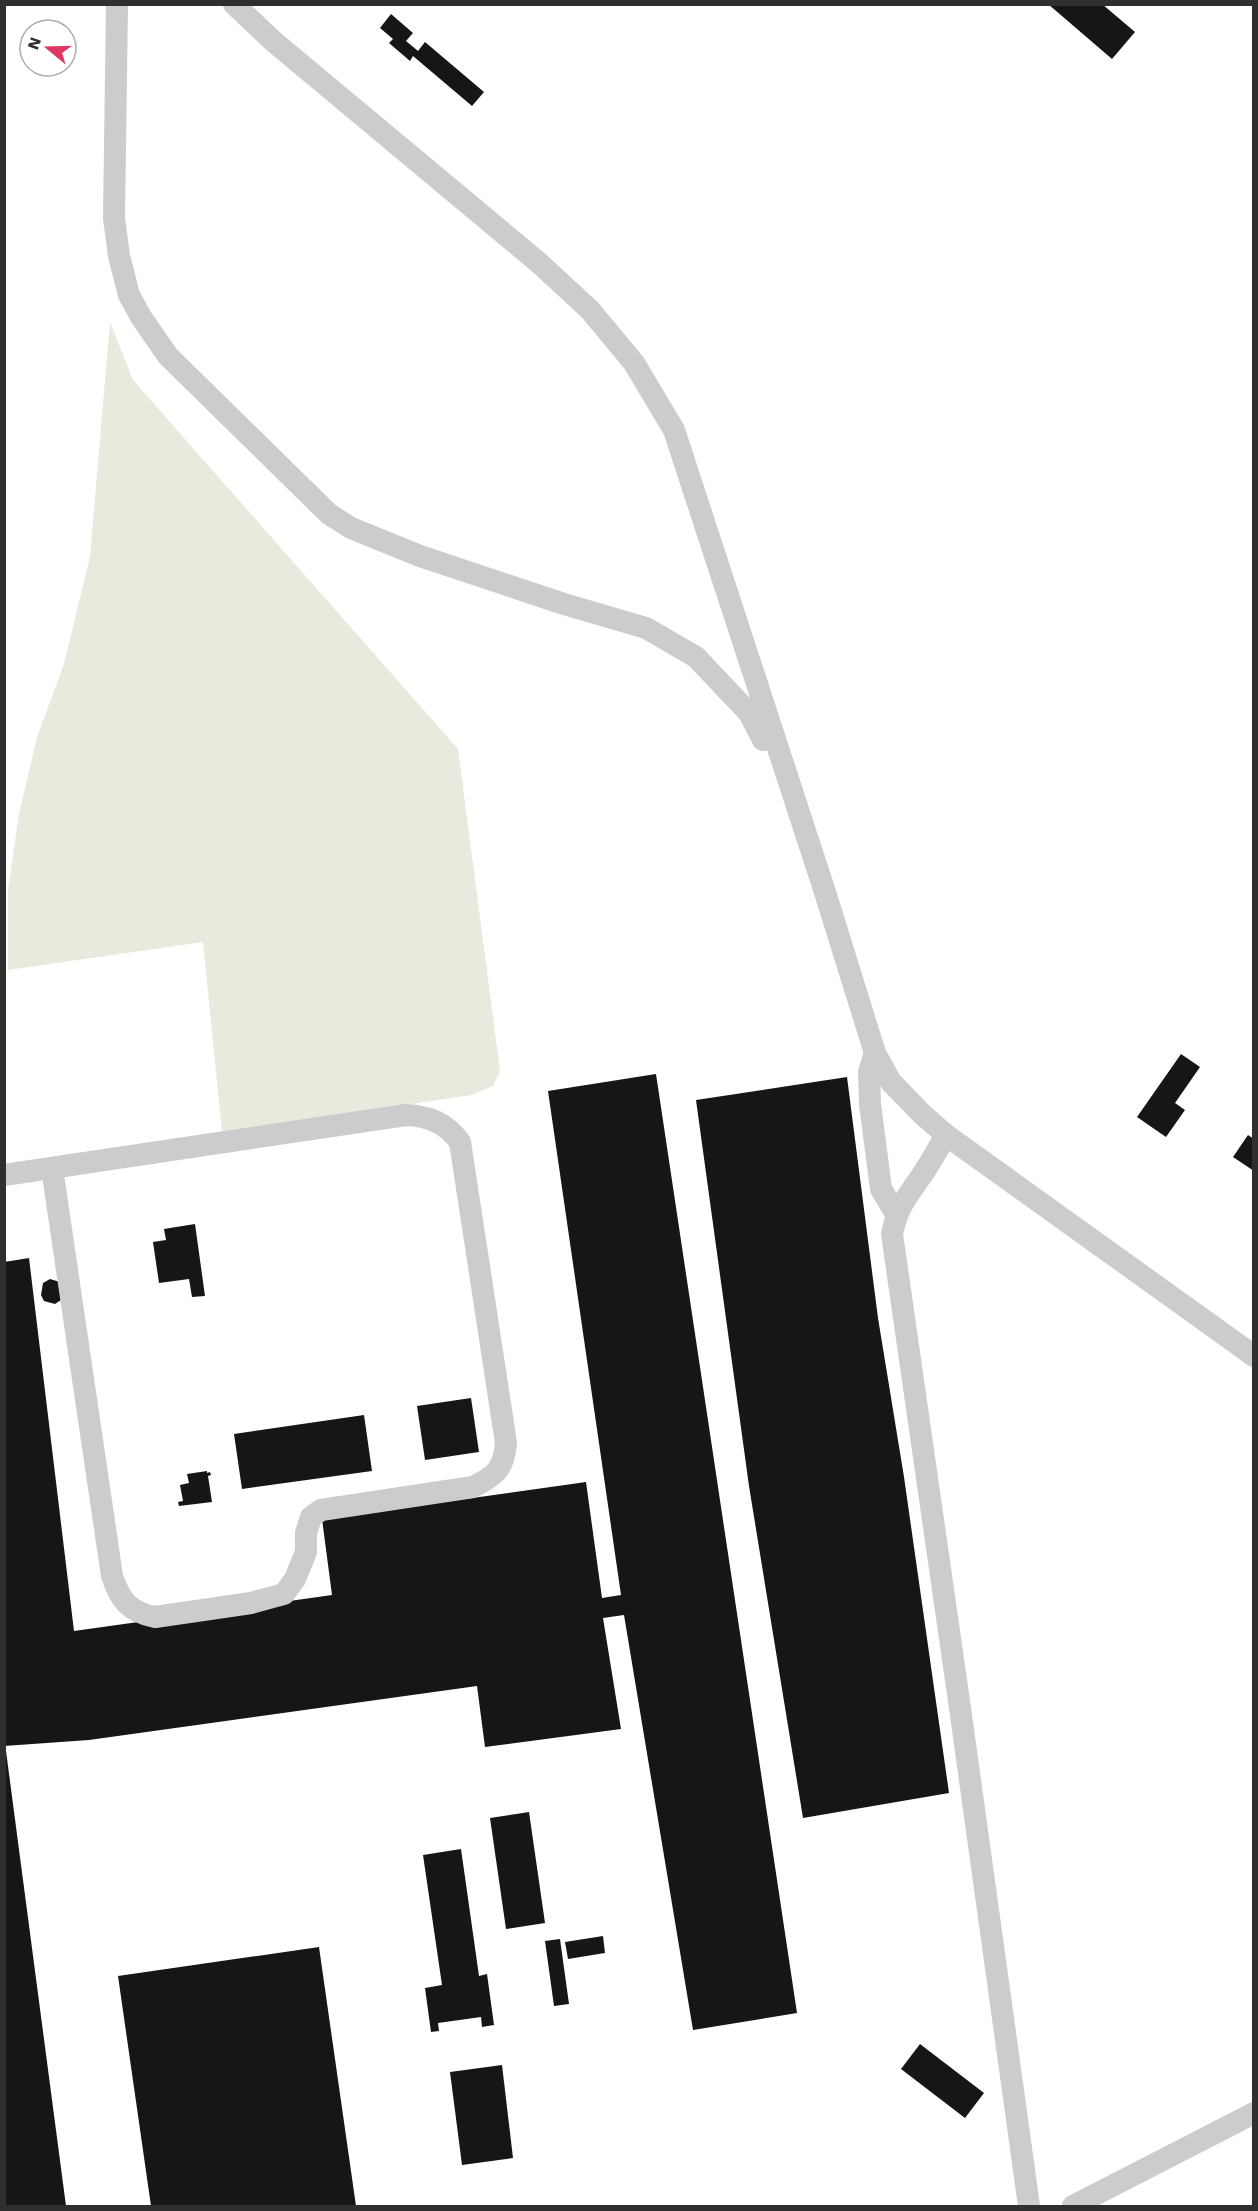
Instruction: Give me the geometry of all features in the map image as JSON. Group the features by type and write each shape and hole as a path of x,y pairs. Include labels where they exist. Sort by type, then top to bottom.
{"lane":[{"path":"117,4 114,218 118,256 129,295 168,356 329,514 351,528 420,556 564,604 646,628 696,657 749,713 795,801"},
{"path":"234,4 273,41 538,262 590,310 634,363 674,430 795,801 874,1053 891,1082 946,1135 1254,1356"},
{"path":"874,1053 870,1072 870,1104 881,1189 896,1214"},
{"path":"4,1174 406,1115 422,1116 441,1123 460,1142 506,1443 505,1457 498,1470 489,1479 473,1487 321,1510 311,1517 306,1533 306,1552 295,1579 284,1594 251,1603 154,1617 140,1614 118,1594 112,1576 52,1168"},
{"path":"946,1135 896,1214 892,1234 1029,2206"},
{"path":"1073,2206 1254,2113"}],"shaded area":[{"path":"110,322 133,380 458,749 500,1071 493,1086 472,1095 222,1132 203,942 8,970 8,890 19,814 37,737 64,664 90,557"}],"building":[{"path":"1048,4 1102,4 1135,32 1112,59"},
{"path":"391,14 413,33 406,41 418,51 425,42 484,92 472,106 413,56 410,61 389,43 393,39 380,28"},
{"path":"1181,1054 1200,1067 1175,1103 1185,1110 1166,1137 1137,1117"},
{"path":"656,1074 797,2013 693,2030 624,1615 603,1618 621,1729 485,1747 477,1686 89,1740 4,1746 4,1262 29,1258 74,1631 332,1595 322,1519 586,1482 602,1598 621,1595 548,1091"},
{"path":"847,1077 878,1318 904,1477 949,1793 803,1818 749,1486 696,1100"},
{"path":"1248,1135 1254,1139 1254,1171 1233,1157"},
{"path":"195,1224 205,1296 192,1297 189,1279 159,1283 153,1242 166,1240 164,1229"},
{"path":"50,1279 60,1282 61,1300 55,1304 44,1301 41,1295 43,1283"},
{"path":"471,1398 479,1452 425,1460 417,1406"},
{"path":"364,1415 372,1471 242,1489 234,1434"},
{"path":"207,1471 211,1475 208,1476 212,1502 179,1506 178,1502 183,1501 180,1485 189,1483 187,1474"},
{"path":"4,1751 6,1751 66,2206 4,2206"},
{"path":"529,1812 545,1923 506,1929 490,1818"},
{"path":"461,1849 479,1976 487,1974 494,2025 482,2027 481,2017 438,2023 439,2031 431,2032 425,1988 442,1985 423,1855"},
{"path":"603,1936 605,1953 568,1959 565,1942"},
{"path":"560,1939 569,2004 554,2006 545,1941"},
{"path":"319,1947 356,2206 151,2206 118,1976"},
{"path":"920,2044 984,2093 965,2118 901,2069"},
{"path":"502,2065 513,2158 462,2165 450,2072"}]}
